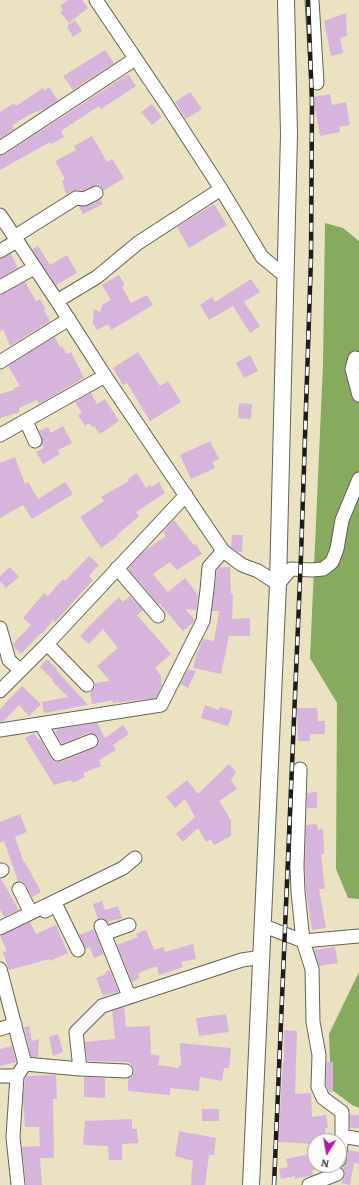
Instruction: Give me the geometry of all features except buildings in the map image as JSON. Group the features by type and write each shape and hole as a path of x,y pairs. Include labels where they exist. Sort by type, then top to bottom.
{"street":[{"path":"96,0 221,189 262,257 284,275"},
{"path":"252,1185 278,584 284,275 289,134 286,0"},
{"path":"312,0 317,83"},
{"path":"0,148 135,59"},
{"path":"57,301 97,277 138,243 221,189"},
{"path":"0,251 76,198 84,199 96,193"},
{"path":"0,215 105,376 223,551 242,565 258,571 278,584"},
{"path":"0,287 34,268"},
{"path":"0,362 69,319"},
{"path":"359,359 355,358 352,369 359,395"},
{"path":"0,435 105,376"},
{"path":"26,421 35,440"},
{"path":"278,584 291,569 323,569 332,562 337,549 342,520 359,479"},
{"path":"0,691 47,644 186,495"},
{"path":"0,730 161,705 203,622 208,590 209,566 223,551"},
{"path":"117,568 158,616"},
{"path":"0,628 9,660 20,670"},
{"path":"47,644 87,685"},
{"path":"41,724 58,754 91,741"},
{"path":"300,769 297,867 298,892 303,941 312,969 313,1022 319,1055 318,1087 324,1098 342,1112 342,1133"},
{"path":"0,928 123,868 135,858"},
{"path":"19,889 34,912 38,914 56,905 78,950"},
{"path":"129,925 102,930 130,996"},
{"path":"264,926 303,941 359,936"},
{"path":"80,1068 76,1032 102,1006 242,960 262,957"},
{"path":"0,969 25,1064 17,1076 13,1137 18,1185"},
{"path":"0,1029 14,1024"},
{"path":"25,1064 126,1071"},
{"path":"0,1076 17,1076"},
{"path":"347,1137 359,1139"},
{"path":"309,1185 337,1175"}],"green space":[{"path":"325,223 343,228 359,241 359,899 348,898 336,869 337,703 310,658 323,364"},
{"path":"359,972 359,1108 352,1105 331,1089 329,1034"}],"railway":[{"path":"274,1185 301,556 311,258 312,102 308,0"}]}
